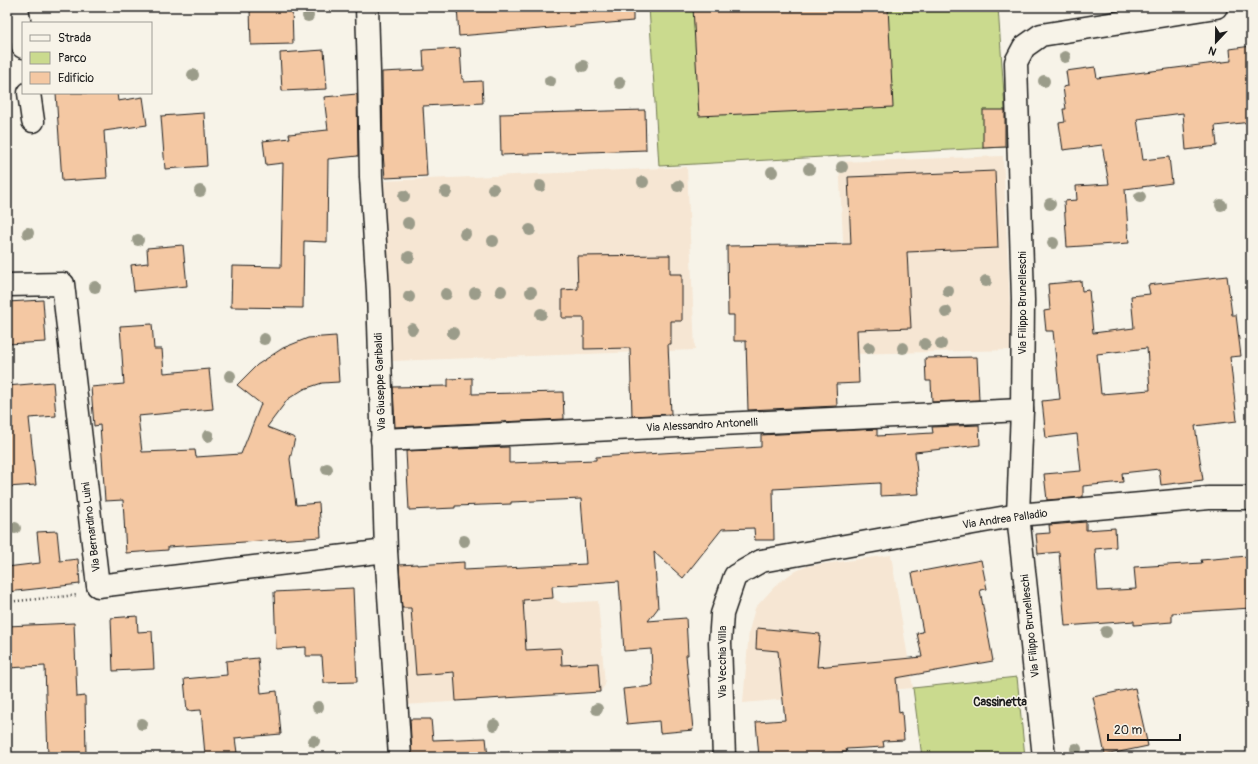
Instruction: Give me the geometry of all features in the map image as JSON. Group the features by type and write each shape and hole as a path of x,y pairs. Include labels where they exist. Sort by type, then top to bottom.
{"street":[{"path":"18,7 22,39"},
{"name":"Via Giuseppe Garibaldi","path":"367,7 371,178 378,291 386,551 400,757"},
{"name":"Via Filippo Brunelleschi","path":"1044,757 1018,515 1022,410 1023,300 1016,62 1024,47 1040,35 1216,7"},
{"path":"29,94 33,121"},
{"name":"Via Bernardino Luini","path":"7,285 63,284 98,586 386,551"},
{"name":"Via Alessandro Antonelli","path":"382,440 1022,410"},
{"name":"Via Andrea Palladio","path":"761,561 1018,515 1209,498 1251,498"},
{"name":"Via Vecchia Villa","path":"724,757 720,643 722,614 735,576 761,561"}],"path":[{"path":"7,602 82,595 98,586"}],"shaded area":[{"path":"1003,156 1012,350 849,354 839,162"},
{"path":"687,167 695,350 392,361 384,181"},
{"path":"891,555 913,688 743,703 749,631 755,608 777,584 792,573 807,566"},
{"path":"553,598 562,603 598,601 605,685 600,692 405,705 398,609"}],"green space":[{"path":"649,7 998,7 1005,110 1005,147 659,166"},
{"path":"1017,677 1025,757 922,757 913,688"}],"building":[{"path":"250,7 292,7 293,44 251,45"},
{"path":"457,7 633,7 633,21 459,36"},
{"path":"693,7 888,7 893,107 699,116"},
{"path":"1251,46 1251,122 1215,126 1217,146 1186,150 1183,113 1137,119 1143,160 1169,157 1172,183 1125,189 1129,243 1067,247 1064,201 1077,200 1076,186 1109,184 1102,145 1063,150 1059,123 1065,122 1063,109 1066,109 1063,87 1068,86 1066,71 1095,67 1097,78 1231,61 1230,49"},
{"path":"460,48 462,79 464,79 464,82 482,81 483,103 423,106 427,176 385,178 383,153 382,72 424,70 423,50"},
{"path":"324,50 327,89 282,91 280,53"},
{"path":"56,94 117,94 118,101 143,97 147,125 104,131 107,178 62,181"},
{"path":"357,94 358,156 328,159 327,242 304,241 303,308 231,307 232,266 281,267 283,163 266,165 263,141 290,138 289,134 328,130 324,97"},
{"path":"645,110 646,150 501,155 500,114"},
{"path":"983,110 1005,110 1005,147 983,148"},
{"path":"204,113 207,166 165,169 161,116"},
{"path":"995,171 998,248 907,252 911,328 857,330 859,383 836,384 837,406 748,410 746,341 734,341 734,315 728,315 727,246 851,244 848,177"},
{"path":"183,245 187,286 134,291 131,265 148,263 147,248"},
{"path":"670,255 670,274 682,274 682,321 671,321 671,344 668,344 671,414 632,416 630,348 584,349 584,318 562,318 562,290 578,289 577,256"},
{"path":"1227,276 1232,315 1236,315 1241,356 1230,357 1237,421 1195,426 1203,480 1161,485 1159,469 1122,473 1123,482 1083,486 1083,497 1047,500 1044,474 1081,471 1077,434 1046,438 1042,401 1060,399 1053,331 1046,331 1044,311 1050,310 1048,284 1081,281 1082,291 1089,290 1093,333 1134,328 1131,296 1150,294 1148,285","holes":["1147,348 1150,390 1101,394 1097,354"]},
{"path":"43,300 46,342 7,344 7,302"},
{"path":"152,324 154,349 162,349 164,373 209,369 213,409 138,416 142,452 195,450 196,457 241,454 261,404 237,385 257,365 283,348 308,338 336,336 339,382 322,383 304,389 288,399 267,427 295,438 290,459 296,505 319,503 321,537 168,547 168,550 126,553 123,500 105,501 100,425 94,426 91,387 124,384 120,326"},
{"path":"977,357 979,400 932,402 931,381 926,381 925,358"},
{"path":"472,378 472,394 563,392 564,419 395,427 393,387 448,386 448,379"},
{"path":"53,382 56,416 29,418 36,485 7,487 7,386"},
{"path":"979,425 980,445 915,452 919,494 880,496 880,483 773,489 774,540 755,540 754,528 722,529 683,578 654,552 658,608 648,621 686,618 688,655 686,655 693,730 660,733 659,721 627,724 623,689 653,686 651,649 624,651 619,581 552,586 553,598 523,600 526,650 561,648 562,665 598,663 600,692 456,701 454,672 416,675 411,608 402,608 399,565 464,562 464,570 586,564 581,499 511,502 511,504 455,506 455,508 409,510 406,451 509,447 509,463 596,460 596,457 761,447 761,435 877,429 877,436 933,433 932,427"},
{"path":"1086,522 1086,530 1115,528 1116,547 1095,549 1098,591 1136,589 1134,567 1202,563 1201,560 1248,556 1249,561 1251,560 1251,608 1172,613 1172,622 1134,625 1134,621 1065,626 1059,552 1038,554 1036,534 1050,533 1049,525"},
{"path":"57,531 60,561 78,559 80,584 7,592 7,567 40,563 37,532"},
{"path":"981,560 987,589 980,590 993,661 896,678 899,713 902,712 904,740 883,741 884,747 846,749 847,752 781,757 759,757 756,722 785,720 778,651 756,649 757,628 820,634 817,667 922,657 917,633 923,632 912,573"},
{"path":"353,588 357,682 324,683 322,656 306,656 306,647 276,649 274,592"},
{"path":"137,616 138,632 152,631 154,669 113,671 111,618"},
{"path":"74,623 77,697 85,696 86,757 48,757 45,666 7,668 7,626"},
{"path":"258,658 261,693 277,691 281,734 235,738 237,753 205,755 201,710 187,711 184,679 227,675 226,661"},
{"path":"1135,688 1148,746 1105,755 1093,697"},
{"path":"410,719 431,719 433,740 486,738 488,757 412,757"}],"district":[{"name":"Cassinetta","path":"1000,702"}]}
